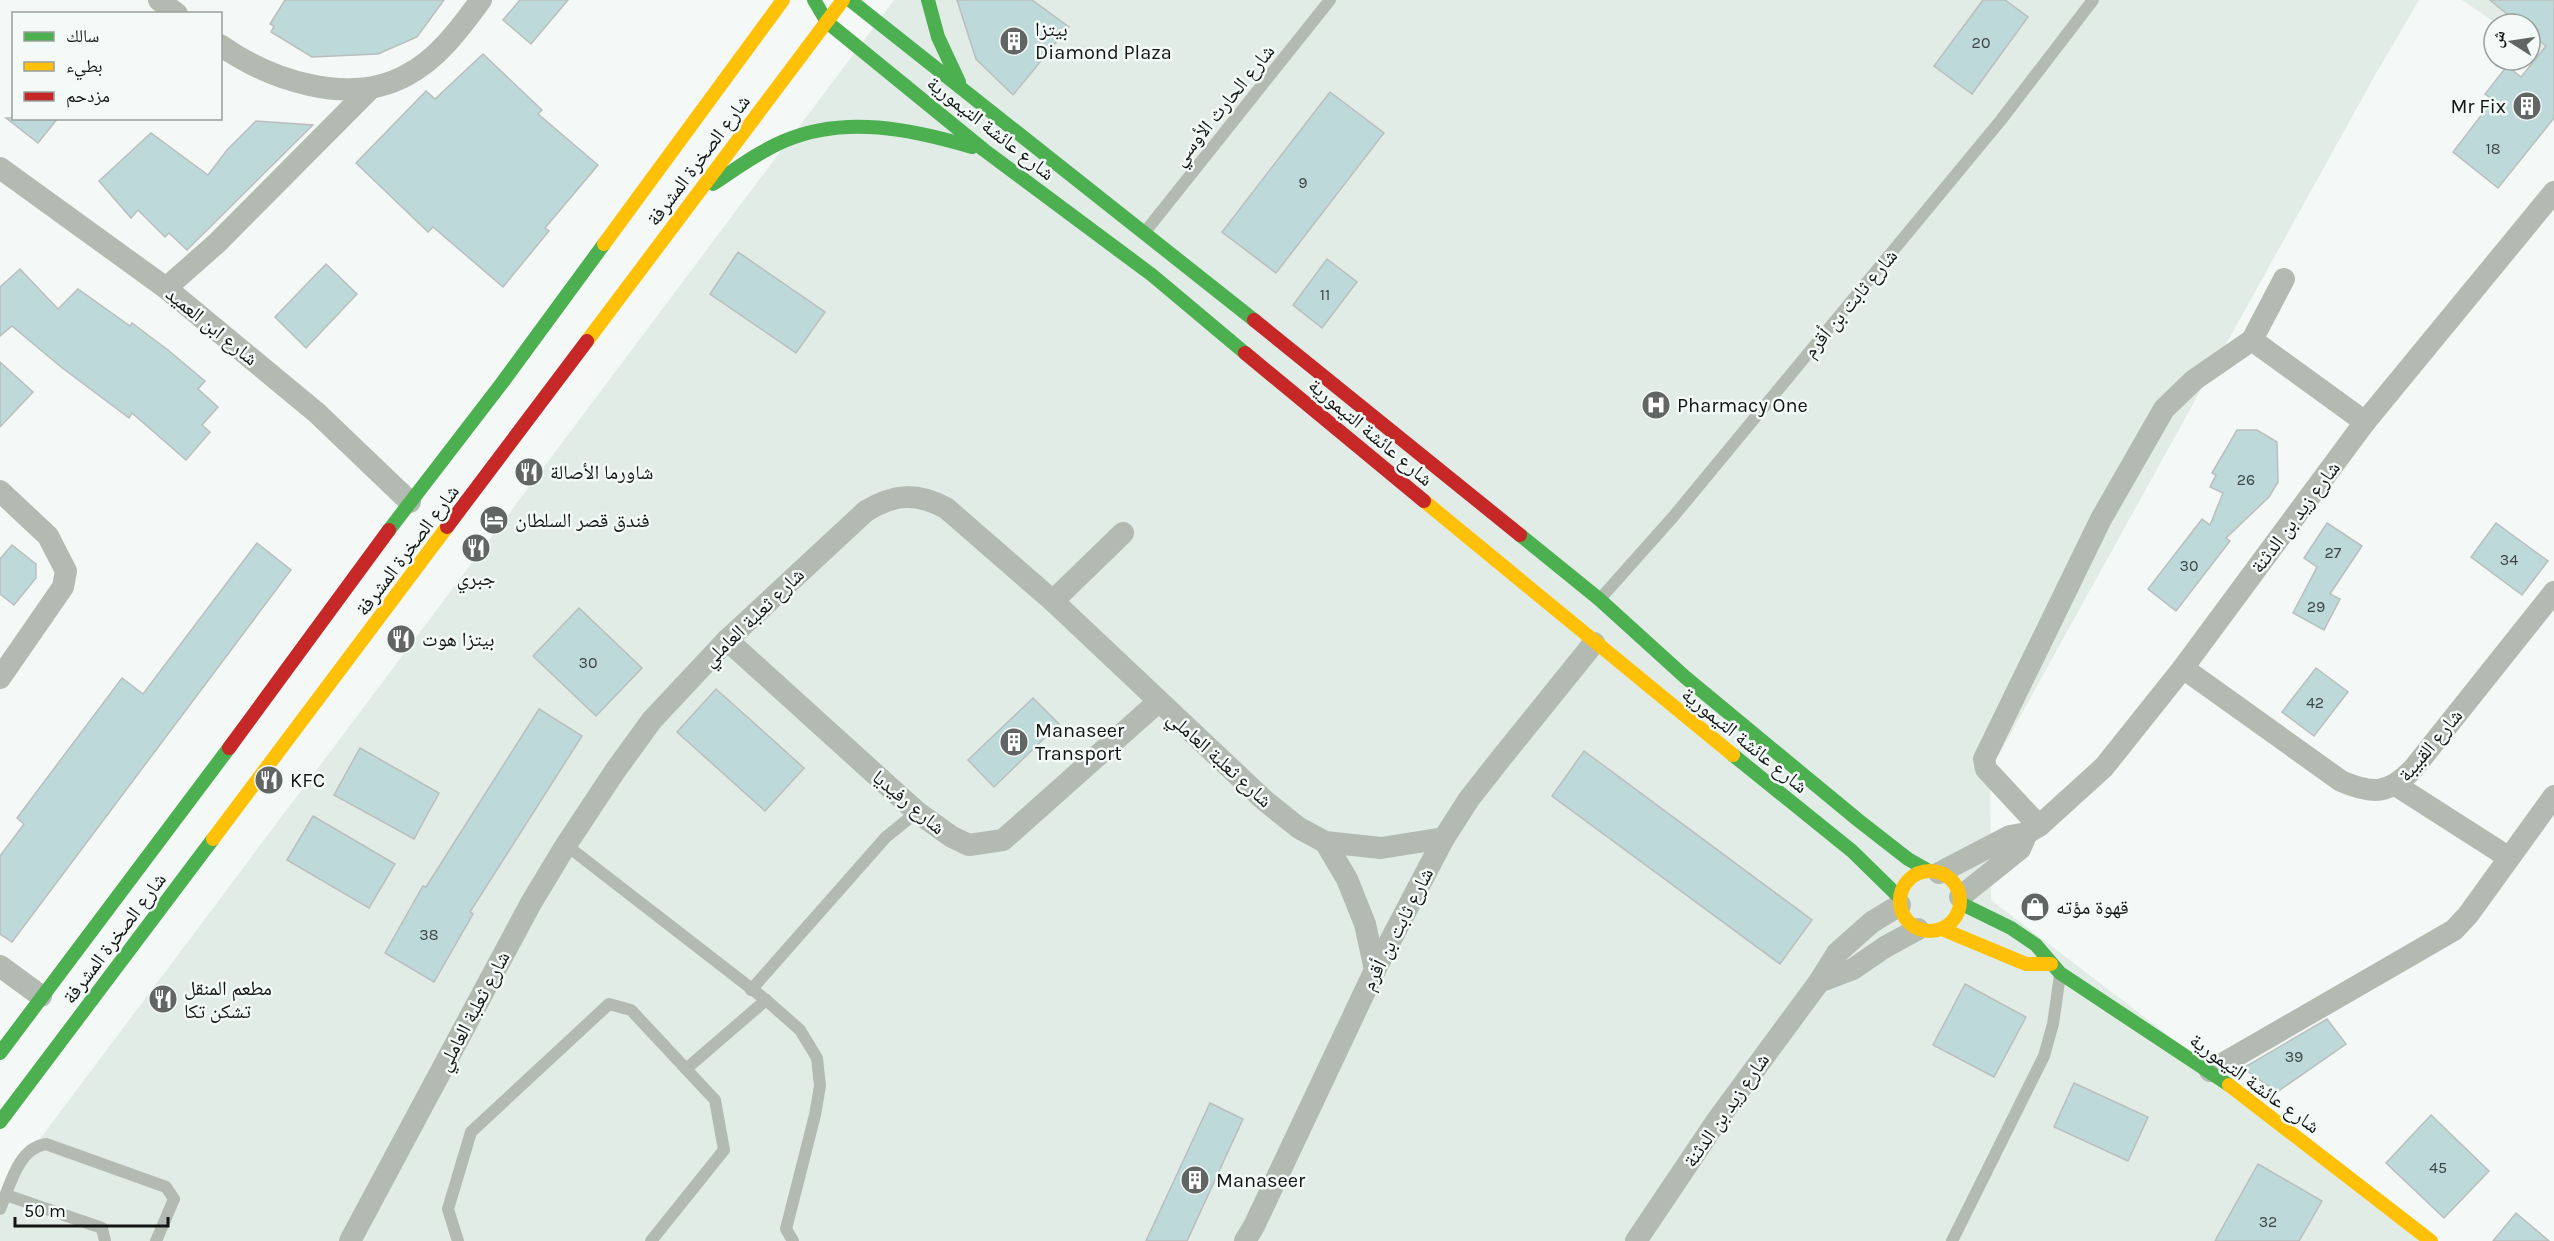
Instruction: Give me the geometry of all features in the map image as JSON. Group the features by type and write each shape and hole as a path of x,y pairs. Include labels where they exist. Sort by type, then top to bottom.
{"street":[{"path":"159,0 174,12"},
{"path":"222,46 245,62 283,79 311,87 371,88 407,76 435,55 458,32 481,0"},
{"name":"شارع الصخرة المشرفة","path":"0,1053 410,502 509,374 783,0"},
{"name":"شارع عائشة التيمورية","path":"814,0 827,22 984,150 1152,275 1594,643 1852,851 1900,902"},
{"name":"شارع الصخرة المشرفة","path":"0,1122 843,0"},
{"name":"شارع عائشة التيمورية","path":"850,0 1145,232 1599,599 1685,677 1840,805 1908,859 1934,872"},
{"path":"928,0 938,37 962,89"},
{"path":"166,288 225,235 371,88"},
{"path":"692,199 782,142 814,131 861,126 889,128 949,140 984,150"},
{"name":"شارع ابن العميد","path":"0,168 166,288 316,413 410,502"},
{"name":"شارع زيد بن الدثنة","path":"1960,900 2020,849 2033,829 2104,768 2183,668 2365,422 2550,204"},
{"path":"2033,829 1986,769 1984,764 1986,751 2101,519 2164,409 2194,380 2252,340 2284,279"},
{"path":"2252,340 2365,422"},
{"path":"0,491 48,536 66,571 63,587 0,678"},
{"name":"شارع ثعلبة العاملي","path":"350,1241 492,973 566,844 652,720 727,640 866,511 881,502 903,497 928,498 946,508 1053,602 1264,800 1299,828 1326,843 1382,848 1444,838"},
{"path":"1053,602 1123,533"},
{"name":"شارع القبيبة","path":"2183,668 2341,781 2357,788 2377,790 2397,786 2414,769 2554,592"},
{"name":"شارع رفيديا","path":"727,640 917,812 952,837 969,844 986,844 1003,840 1158,702"},
{"name":"شارع ثابت بن أقرم","path":"1245,1241 1375,970 1444,838 1469,799 1502,756 1594,643"},
{"path":"2397,786 2508,857"},
{"path":"2210,1071 2454,930 2468,915 2554,796"},
{"name":"شارع زيد بن الدثنة","path":"1934,872 2010,836 2033,829"},
{"path":"1326,843 1347,879 1365,924 1375,970"},
{"path":"1934,872 1949,878 1956,887 1960,900 1957,914 1951,923 1942,929 1930,931 1918,929 1906,919 1900,902 1905,885 1915,875 1934,872"},
{"name":"شارع عائشة التيمورية","path":"1960,900 2011,928 2036,945 2056,969 2210,1071 2431,1241"},
{"name":"شارع زيد بن الدثنة","path":"1636,1241 1718,1119 1819,982 1837,953 1872,922 1900,902"},
{"path":"1819,982 1853,969 1885,947 1918,929"},
{"name":"شارع عائشة التيمورية","path":"1942,929 2026,964 2056,969"},
{"path":"0,966 41,996"},
{"path":"1653,1215 1655,1241"}],"lane":[{"name":"شارع الحارث الأوسي","path":"1145,232 1330,0"},
{"name":"شارع ثابت بن أقرم","path":"1599,599 1673,517 2001,120 2093,0"},
{"path":"751,990 886,837 917,812"},
{"path":"566,844 766,1000 800,1030 817,1058 820,1086 815,1115 786,1229 793,1241"},
{"path":"1952,1241 2044,1056 2054,1024 2056,969"},
{"path":"686,1069 766,1000"},
{"path":"459,1241 448,1209 471,1132 609,1004 631,1010 715,1100 724,1150 651,1241"},
{"path":"0,1209 24,1155 36,1145 46,1144 166,1187 174,1199 156,1241"},
{"path":"6,1195 102,1228 105,1241"}],"shaded area":[{"path":"894,0 2419,0 2374,77 1990,771 1991,900 2438,1241 0,1241 0,1192"},
{"path":"2462,0 2554,0 2554,64 2542,56 2542,12 2482,14"}],"building":[{"path":"285,0 444,0 417,37 378,54 312,57 271,32 274,26 270,24"},
{"path":"520,0 568,0 531,44 503,20"},
{"name":"بيتزا Diamond Plaza","path":"957,0 1032,0 1069,27 1013,95 976,59"},
{"path":"1983,0 2005,0 2028,17 1972,94 1934,66"},
{"path":"2490,0 2554,0 2554,118 2498,188 2453,152 2493,100 2485,94 2502,72 2515,72 2521,77 2525,72 2542,72 2542,51 2546,46 2542,43 2542,12 2504,12"},
{"path":"483,54 542,110 538,114 598,165 545,228 549,231 503,287 433,227 428,232 356,163 426,91 435,99"},
{"path":"1330,92 1384,133 1276,273 1222,232"},
{"path":"6,118 56,120 38,143"},
{"path":"256,121 313,125 187,250 169,233 165,237 138,210 131,218 99,181 151,133 208,175 227,150"},
{"path":"738,252 825,312 796,353 710,294"},
{"path":"1327,259 1357,282 1322,328 1293,305"},
{"path":"326,264 357,294 306,348 275,317"},
{"path":"20,269 58,309 78,289 130,326 132,323 205,381 198,389 218,407 202,425 210,432 186,460 132,413 129,418 61,367 12,326 0,336 0,287"},
{"path":"0,362 33,392 0,427"},
{"path":"2237,430 2257,430 2277,442 2278,482 2269,497 2226,538 2230,541 2176,611 2148,589 2202,519 2210,525 2223,493 2210,487 2216,475 2212,473"},
{"path":"2327,523 2362,546 2330,594 2340,599 2324,630 2293,613 2317,567 2304,558"},
{"path":"2496,523 2548,561 2522,595 2471,557"},
{"path":"257,543 291,570 12,942 0,934 0,856 24,824 17,818 122,678 143,694"},
{"path":"12,545 36,564 36,578 14,605 0,594 0,559"},
{"path":"579,608 642,668 596,716 533,656"},
{"path":"2316,668 2348,692 2314,736 2282,712"},
{"path":"716,689 804,768 765,811 677,732"},
{"name":"Manaseer Transport","path":"1033,698 1059,724 994,787 968,760"},
{"path":"539,709 582,736 470,912 473,914 434,982 385,953 423,886 426,887"},
{"path":"360,748 439,793 414,839 334,795"},
{"path":"1584,751 1812,920 1780,964 1552,796"},
{"path":"313,816 395,864 369,908 287,860"},
{"path":"1965,984 2026,1017 1994,1077 1933,1045"},
{"path":"2327,1019 2346,1044 2277,1092 2243,1068"},
{"path":"2074,1083 2148,1117 2128,1161 2054,1127"},
{"name":"Manaseer","path":"1210,1103 1243,1119 1187,1241 1146,1241"},
{"path":"2431,1115 2489,1171 2444,1218 2386,1163"},
{"path":"2258,1164 2322,1201 2299,1241 2215,1241"},
{"path":"2516,1213 2549,1241 2493,1241"}],"traffic: fast":[{"path":"814,0 827,22 984,150 1152,275 1245,353"},
{"path":"850,0 1254,320"},
{"path":"928,0 938,37 959,82"},
{"path":"713,184 774,145 807,133 831,128 902,130 972,147"},
{"path":"389,530 502,383 604,244"},
{"path":"1520,535 1599,599 1685,677 1858,820 1908,859 1929,871"},
{"path":"0,1053 229,748"},
{"path":"1733,755 1852,851 1900,898"},
{"path":"0,1122 213,839"},
{"path":"1960,903 2011,928 2036,945 2060,973 2229,1085"}],"traffic: slow":[{"path":"604,244 783,0"},
{"path":"587,341 843,0"},
{"path":"1424,501 1733,755"},
{"path":"213,839 447,527"},
{"path":"1930,871 1951,880 1960,901 1951,922 1930,931 1909,922 1900,901 1909,880 1930,871"},
{"path":"1942,929 2026,964 2051,964"},
{"path":"2229,1085 2431,1241"}],"traffic: jam":[{"path":"1254,320 1520,535"},
{"path":"447,527 587,341"},
{"path":"1245,353 1424,501"},
{"path":"229,748 389,530"}],"place":[{"name":"بيتزا Diamond Plaza","path":"1014,41"},
{"name":"Mr Fix","path":"2527,106"},
{"name":"Pharmacy One","path":"1656,405"},
{"name":"شاورما الأصالة","path":"529,472"},
{"name":"فندق قصر السلطان","path":"494,520"},
{"name":"جبري","path":"476,548"},
{"name":"بيتزا هوت","path":"401,639"},
{"name":"Manaseer Transport","path":"1014,742"},
{"name":"KFC","path":"269,780"},
{"name":"قهوة مؤته","path":"2035,907"},
{"name":"مطعم المنقل تشكن تكا","path":"163,999"},
{"name":"Manaseer","path":"1195,1180"}]}
